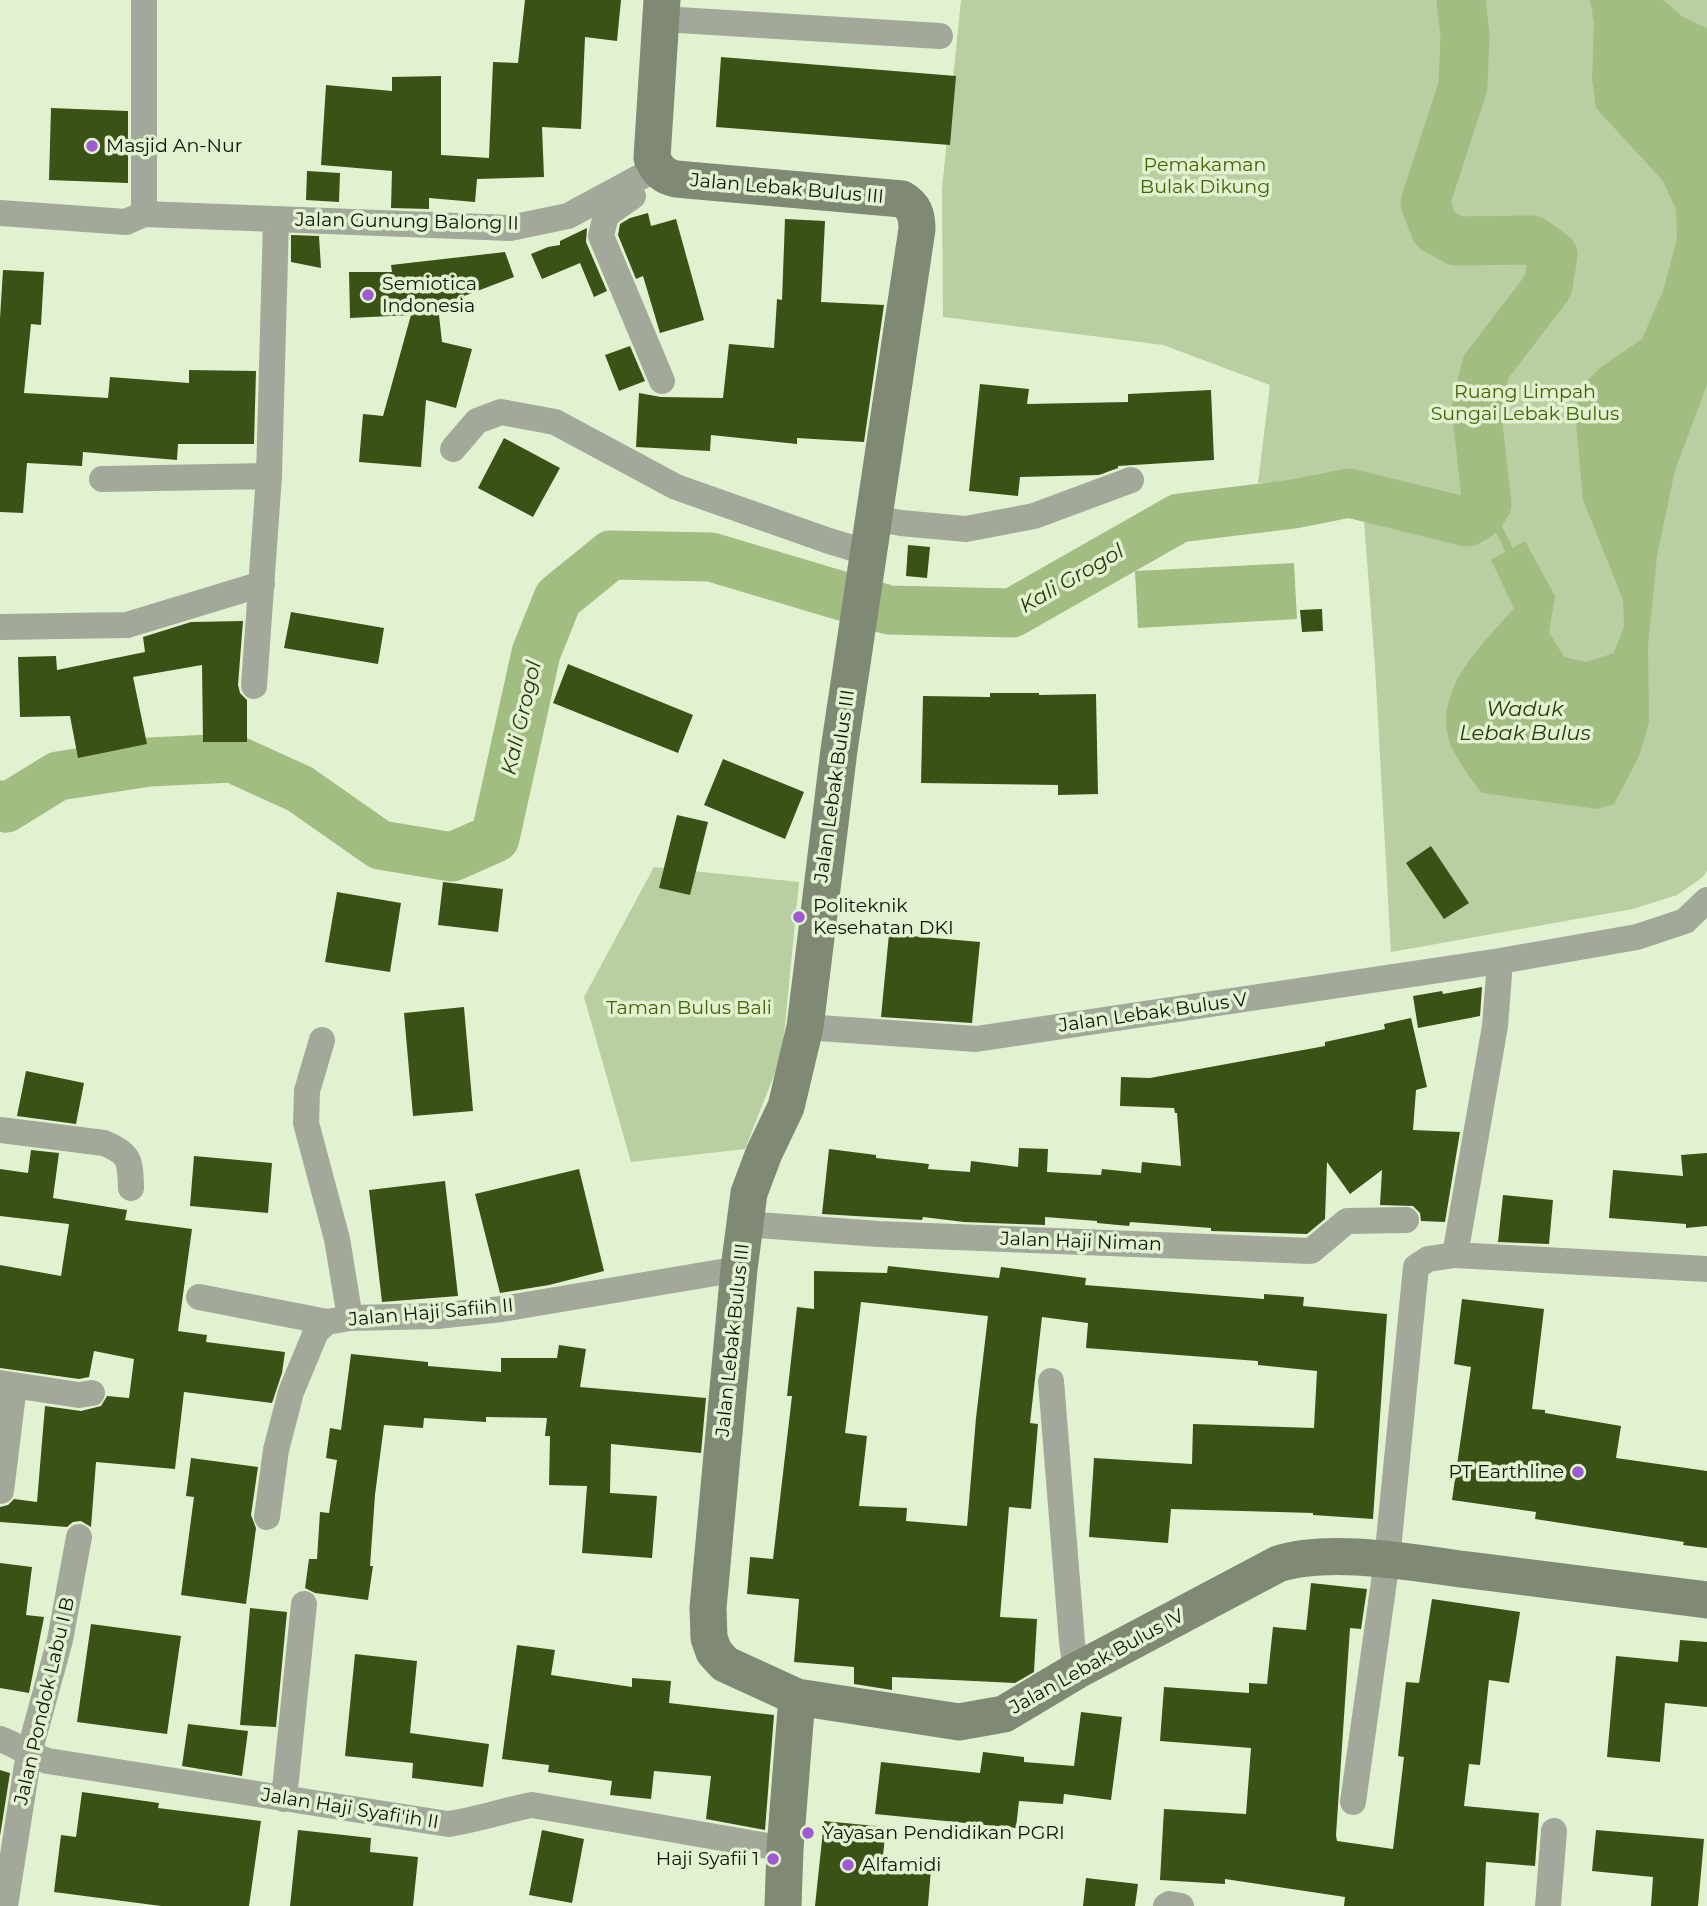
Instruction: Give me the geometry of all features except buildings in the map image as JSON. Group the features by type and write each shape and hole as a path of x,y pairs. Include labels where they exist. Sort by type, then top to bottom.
{"street":[{"path":"144,0 144,214"},
{"path":"662,381 601,236 606,215 660,172 652,158 662,9 940,36"},
{"name":"Jalan Gunung Balong II","path":"0,213 126,222 144,214 510,228 568,216 660,172"},
{"name":"Jalan Lebak Bulus III","path":"660,172 676,179 902,199 911,205 917,220 837,764 805,1027 786,1107 749,1193 739,1269 708,1608 708,1630 713,1652 725,1664 797,1697"},
{"path":"254,686 269,476 276,220"},
{"path":"453,449 477,421 501,412 555,422 676,487 829,541 869,548 901,523 966,529 1034,516 1131,480"},
{"path":"102,479 269,476"},
{"path":"0,627 127,625 262,584"},
{"name":"Jalan Lebak Bulus V","path":"805,1027 976,1039 1500,961 1637,937 1685,920 1707,901"},
{"path":"1455,1255 1495,1026 1500,961"},
{"path":"199,1297 339,1320 337,1239 306,1123 307,1091 322,1040"},
{"path":"0,1130 104,1143 120,1150 130,1161 131,1188"},
{"name":"Jalan Haji Niman","path":"745,1224 878,1234 1311,1251 1347,1221 1406,1220"},
{"path":"1353,1802 1387,1560 1413,1274 1421,1262 1455,1255 1707,1269"},
{"name":"Jalan Haji Safiih II","path":"267,1517 276,1450 291,1392 316,1332 339,1320 438,1316 502,1309 739,1269"},
{"path":"1051,1381 1076,1671"},
{"path":"1,1491 7,1385 79,1395 92,1393"},
{"name":"Jalan Pondok Labu I B","path":"5,1906 29,1754 60,1640 79,1537"},
{"name":"Jalan Lebak Bulus IV","path":"797,1697 959,1722 1004,1714 1076,1671 1278,1564 1311,1557 1387,1560 1707,1600"},
{"path":"284,1799 304,1604"},
{"path":"783,1906 797,1697"},
{"name":"Jalan Haji Syafi'ih II","path":"0,1739 48,1761 448,1824 477,1820 508,1809 532,1805 785,1849"},
{"path":"1548,1906 1554,1831"},
{"path":"1166,1906 1181,1906"}],"green space":[{"name":"Ruang Limpah Sungai Lebak Bulus","path":"961,0 1707,0 1707,871 1703,877 1677,895 1633,909 1391,952 1375,666 1361,481 1258,483 1270,385 1163,345 943,317 942,189"},
{"name":"Taman Bulus Bali","path":"654,867 799,882 782,1055 745,1149 631,1162 584,997"}],"water":[{"name":"Waduk Lebak Bulus","path":"1590,0 1663,0 1683,17 1707,28 1707,385 1675,470 1657,556 1648,646 1649,723 1639,756 1614,804 1598,809 1482,793 1456,756 1447,732 1450,696 1457,680 1478,649 1514,608 1491,560 1525,541 1555,596 1549,632 1564,657 1586,662 1614,653 1624,627 1623,600 1583,500 1575,411 1583,385 1601,367 1642,339 1663,291 1677,239 1676,209 1663,181 1596,108 1592,79 1594,23"},
{"path":"1294,563 1297,619 1138,628 1135,571"}],"waterway":[{"name":"Kali Grogol","path":"0,805 6,808 58,776 149,762 232,758 300,789 380,845 452,857 495,838 536,653 558,598 611,555 711,557 889,610 1012,613 1179,518 1294,504 1349,493 1467,522 1479,515 1487,504 1476,408 1486,367 1548,286 1553,255 1532,240 1456,241 1435,229 1425,203 1463,86 1465,36 1461,0"},
{"path":"1487,504 1509,550"}],"place":[{"name":"Masjid An-Nur","path":"92,146"},
{"name":"Semiotica Indonesia","path":"368,295"},
{"name":"Politeknik Kesehatan DKI","path":"799,917"},
{"name":"PT Earthline","path":"1578,1472"},
{"name":"Yayasan Pendidikan PGRI","path":"808,1833"},
{"name":"Haji Syafii 1","path":"773,1859"},
{"name":"Alfamidi","path":"848,1865"}],"park label":[{"name":"Pemakaman Bulak Dikung","path":"1205,176"}]}
